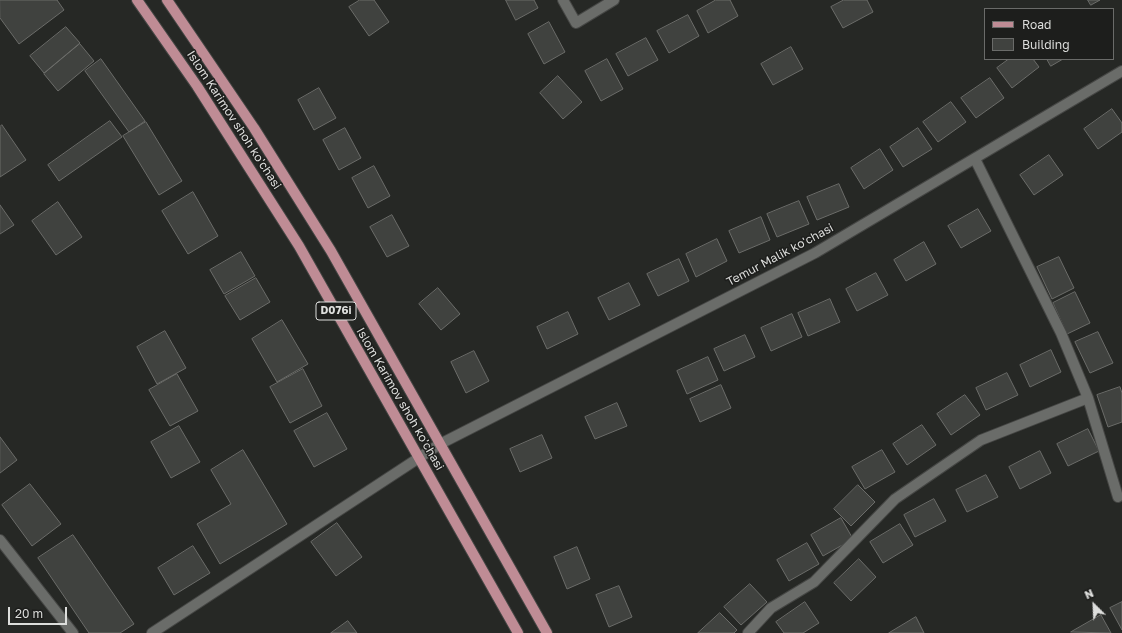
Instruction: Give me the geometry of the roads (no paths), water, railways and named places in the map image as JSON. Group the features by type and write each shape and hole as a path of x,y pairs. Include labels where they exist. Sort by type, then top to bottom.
{"main road":[{"name":"Islom Karimov shoh ko'chasi","path":"137,0 197,86 299,246 518,633"},
{"name":"Islom Karimov shoh ko'chasi","path":"167,0 254,128 331,251 547,633"}],"street":[{"path":"563,0 576,23 614,0"},
{"name":"Temur Malik ko'chasi","path":"152,633 440,444 815,253 1122,71"},
{"path":"975,159 1061,332 1088,398 1118,497"},
{"path":"748,633 771,608 814,582 895,498 981,440 1088,398"},
{"path":"0,540 73,633"}]}
